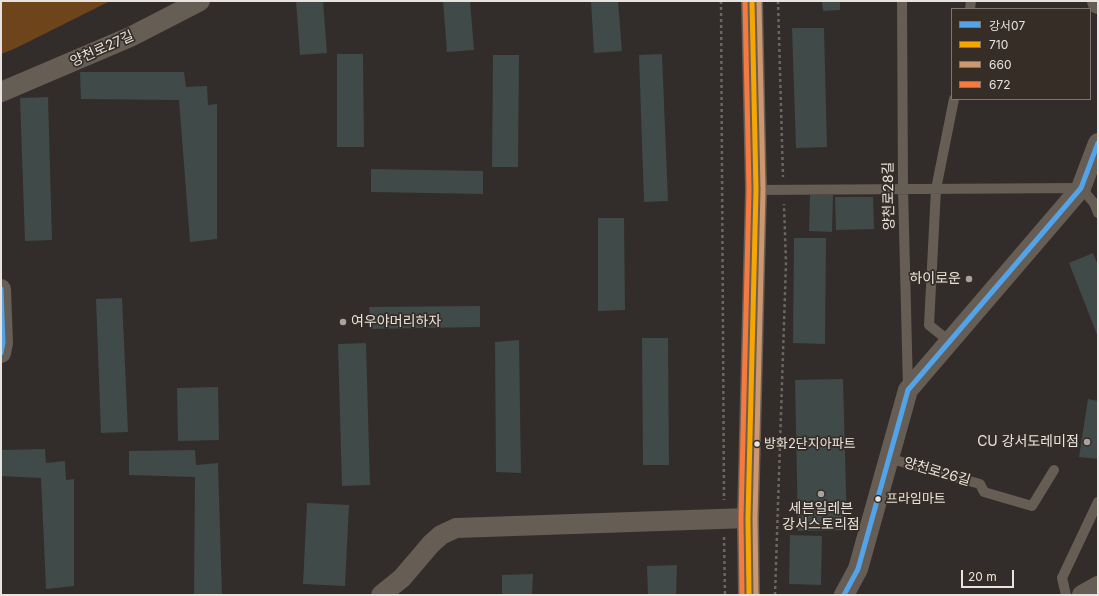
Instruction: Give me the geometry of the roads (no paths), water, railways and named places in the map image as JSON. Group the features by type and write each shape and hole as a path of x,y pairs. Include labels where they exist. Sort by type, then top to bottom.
{"main road":[{"path":"749,595 748,518 756,190 752,1"}],"street":[{"name":"양천로27길","path":"1,92 130,37 200,1"},
{"name":"양천로26길","path":"844,595 858,569 908,390 1081,188 1098,143"},
{"path":"1,289 3,343 1,353"},
{"path":"381,595 402,578 431,544 441,535 456,528 748,518"},
{"path":"1082,595 1098,586"}],"lane":[{"name":"양천로28길","path":"902,1 903,189 908,390"},
{"path":"949,341 928,325 936,189 954,100"},
{"path":"756,190 1081,188 1094,203 1098,213"},
{"name":"양천로26길","path":"888,458 980,484 984,492 1032,506 1054,470"},
{"path":"1066,595 1062,578 1098,502"}],"place":[{"name":"하이로운","path":"969,279"},
{"name":"여우야머리하자","path":"343,322"},
{"name":"CU 강서도레미점","path":"1087,442"},
{"name":"방화2단지아파트","path":"757,444"},
{"name":"세븐일레븐 강서스토리점","path":"821,494"},
{"name":"프라임마트","path":"878,499"}]}
